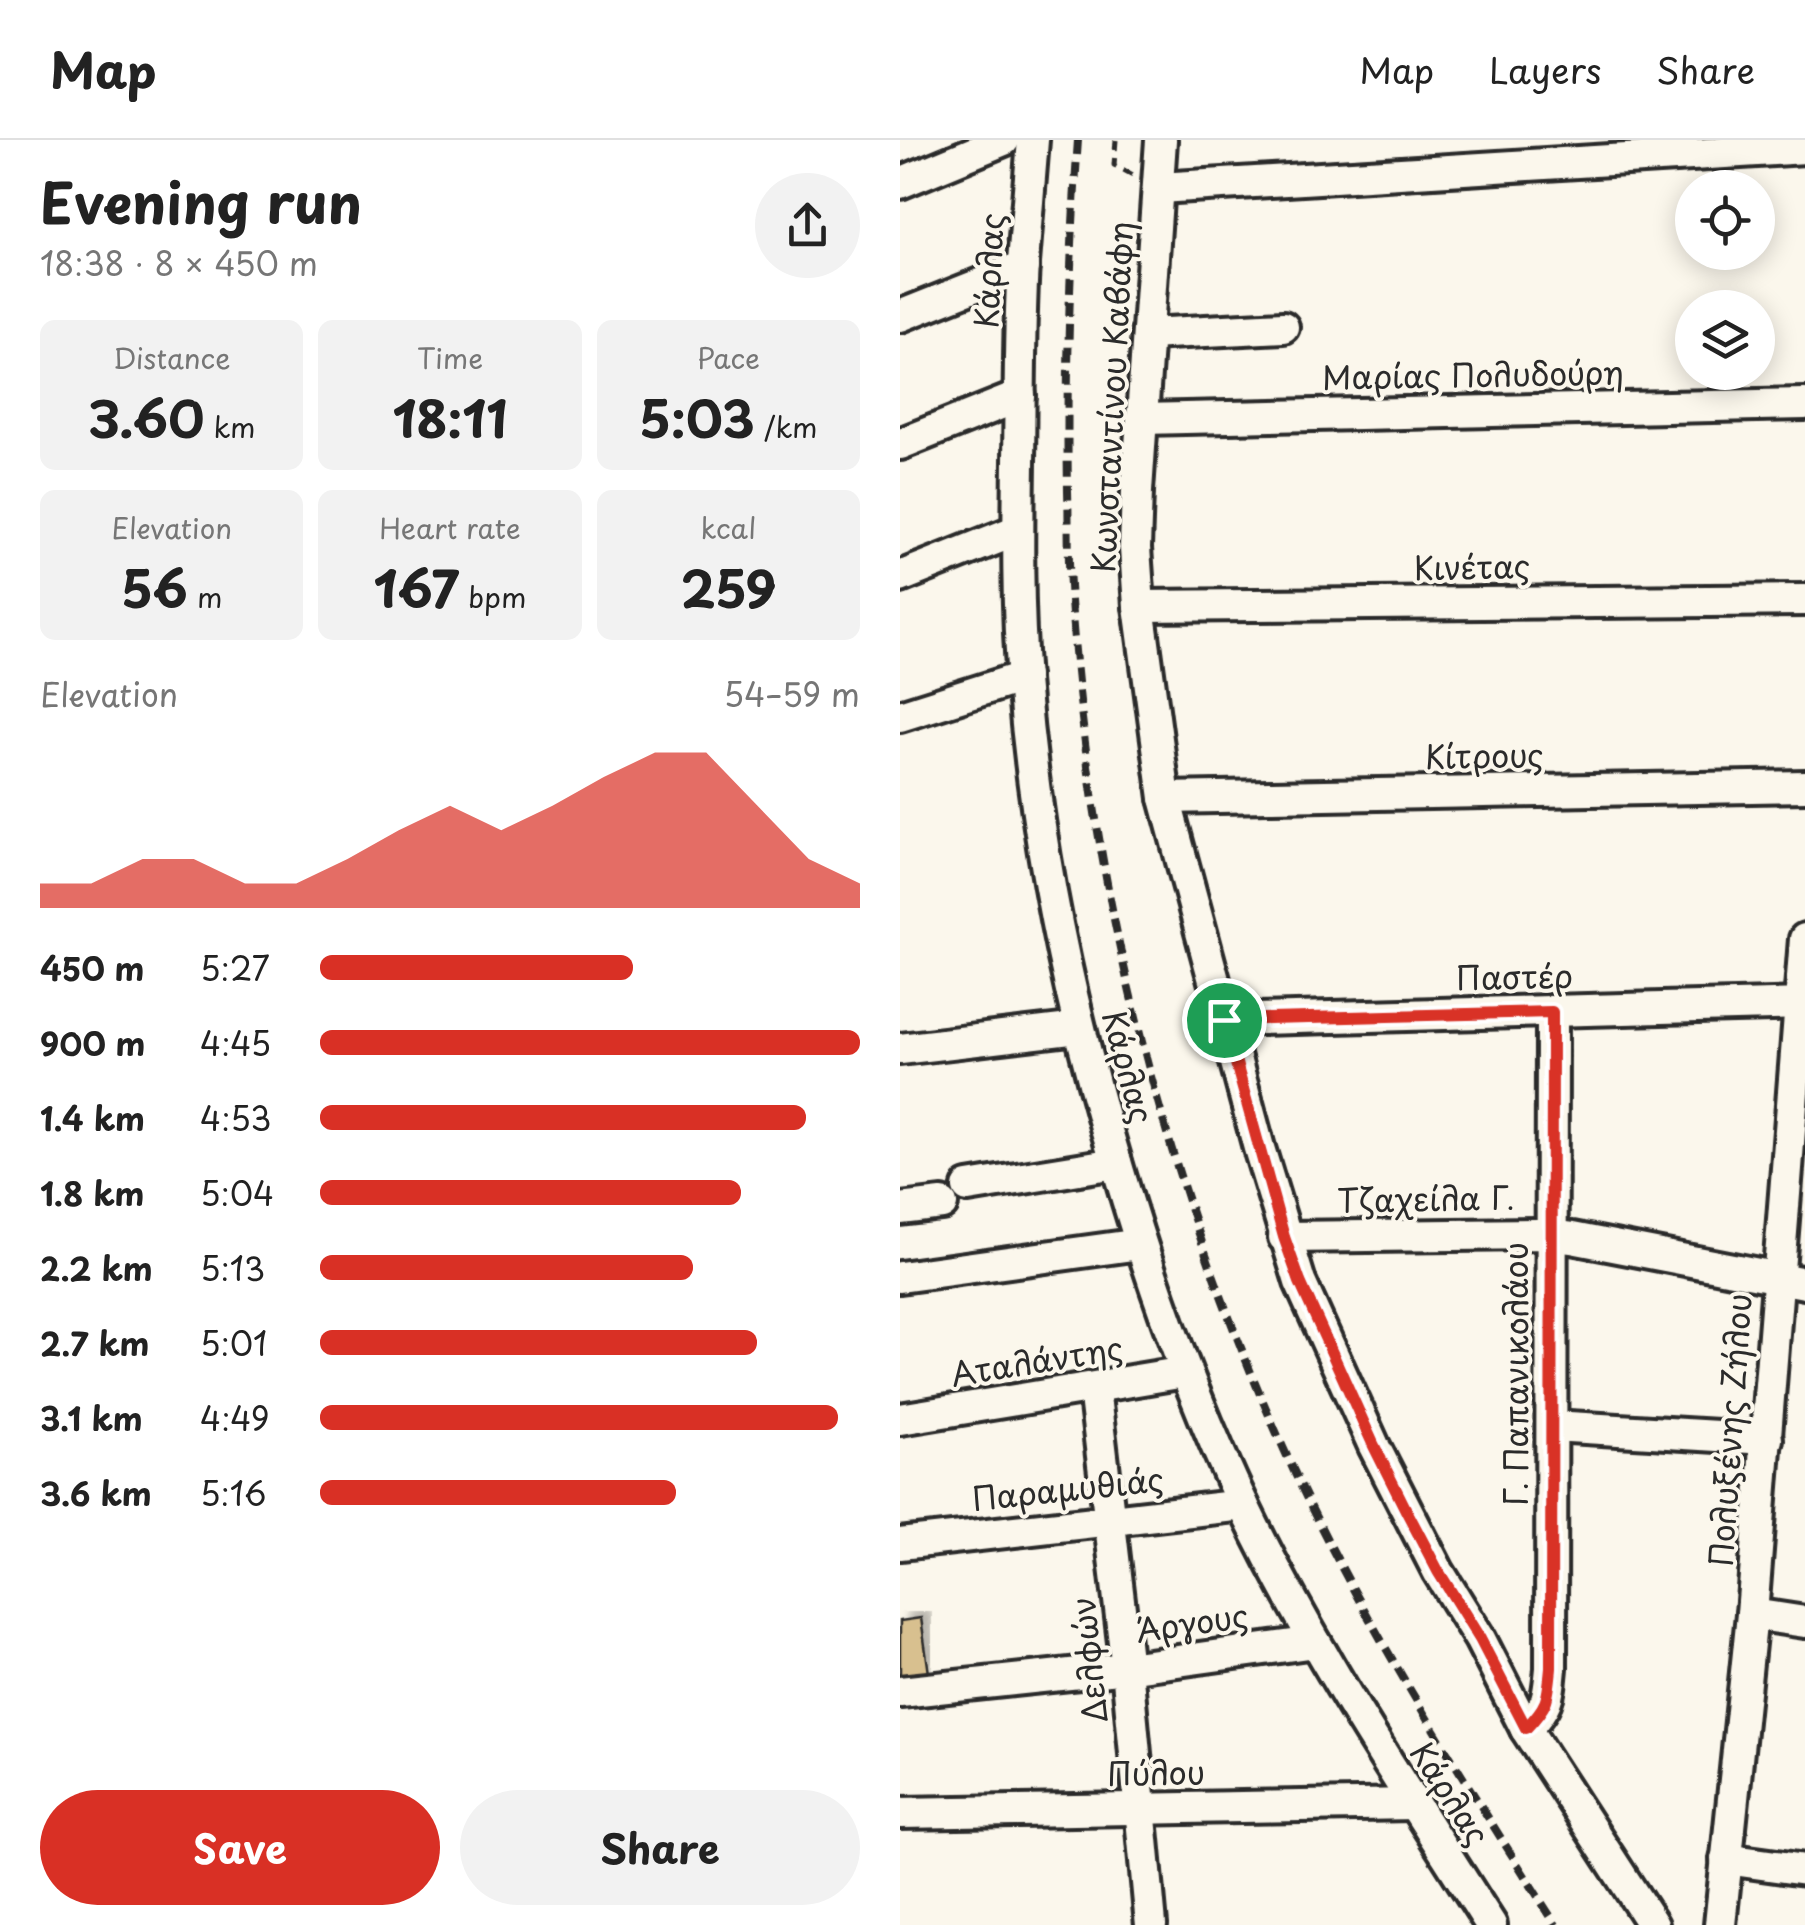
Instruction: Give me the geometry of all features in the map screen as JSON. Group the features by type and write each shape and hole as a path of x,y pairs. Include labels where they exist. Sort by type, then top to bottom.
{"street":[{"path":"900,183 1004,140"},
{"name":"Κάρλας","path":"1033,140 1023,266 1020,396 1022,677 1036,811 1079,1028 1140,1244 1185,1372 1243,1505 1358,1718 1491,1925"},
{"name":"Κωνσταντίνου Καβάφη","path":"1162,140 1135,548 1139,606 1165,798 1224,1020 1284,1237 1324,1339 1374,1446 1526,1728 1652,1925"},
{"path":"1159,188 1448,155 1805,148"},
{"path":"900,316 1023,266"},
{"path":"1148,334 1284,327"},
{"path":"900,444 1020,396"},
{"name":"Μαρίας Πολυδούρη","path":"1142,420 1805,404"},
{"path":"900,577 1018,530"},
{"name":"Κινέτας","path":"1139,606 1805,600"},
{"path":"900,716 1022,677"},
{"name":"Κίτρους","path":"1165,798 1805,786"},
{"name":"Πολυξένης Ζήλου","path":"1720,1925 1767,1439 1791,1281 1805,939"},
{"name":"Παστέρ","path":"1224,1020 1802,1004"},
{"name":"Γ. Παπανικολάου","path":"1526,1728 1544,1710 1551,1668 1552,1012"},
{"path":"900,1049 1079,1028"},
{"path":"968,1187 1116,1163"},
{"path":"900,1209 942,1204"},
{"name":"Τζαχείλα Γ.","path":"1284,1237 1552,1235 1791,1281"},
{"path":"900,1277 1140,1244"},
{"name":"Αταλάντης","path":"900,1420 1185,1372"},
{"name":"Δελφών","path":"1094,1388 1127,1668 1151,1925"},
{"path":"1552,1426 1767,1439"},
{"name":"Παραμυθιάς","path":"900,1544 1243,1505"},
{"path":"1752,1614 1805,1622"},
{"name":"Άργους","path":"900,1692 1127,1668 1315,1642"},
{"name":"Πύλου","path":"900,1812 1414,1804"},
{"path":"1726,1858 1805,1870"}],"path":[{"path":"1114,164 1116,140"}],"building":[{"path":"921,1618 929,1673 900,1677 900,1621"}],"railway":[{"path":"1078,140 1068,359 1070,586 1080,704 1096,821 1145,1054 1215,1280 1307,1499 1394,1663 1556,1925"}],"route":[{"path":"1552,1012 1551,1668 1544,1710 1526,1728 1406,1510 1324,1339 1284,1237 1224,1020 1552,1012"}]}
